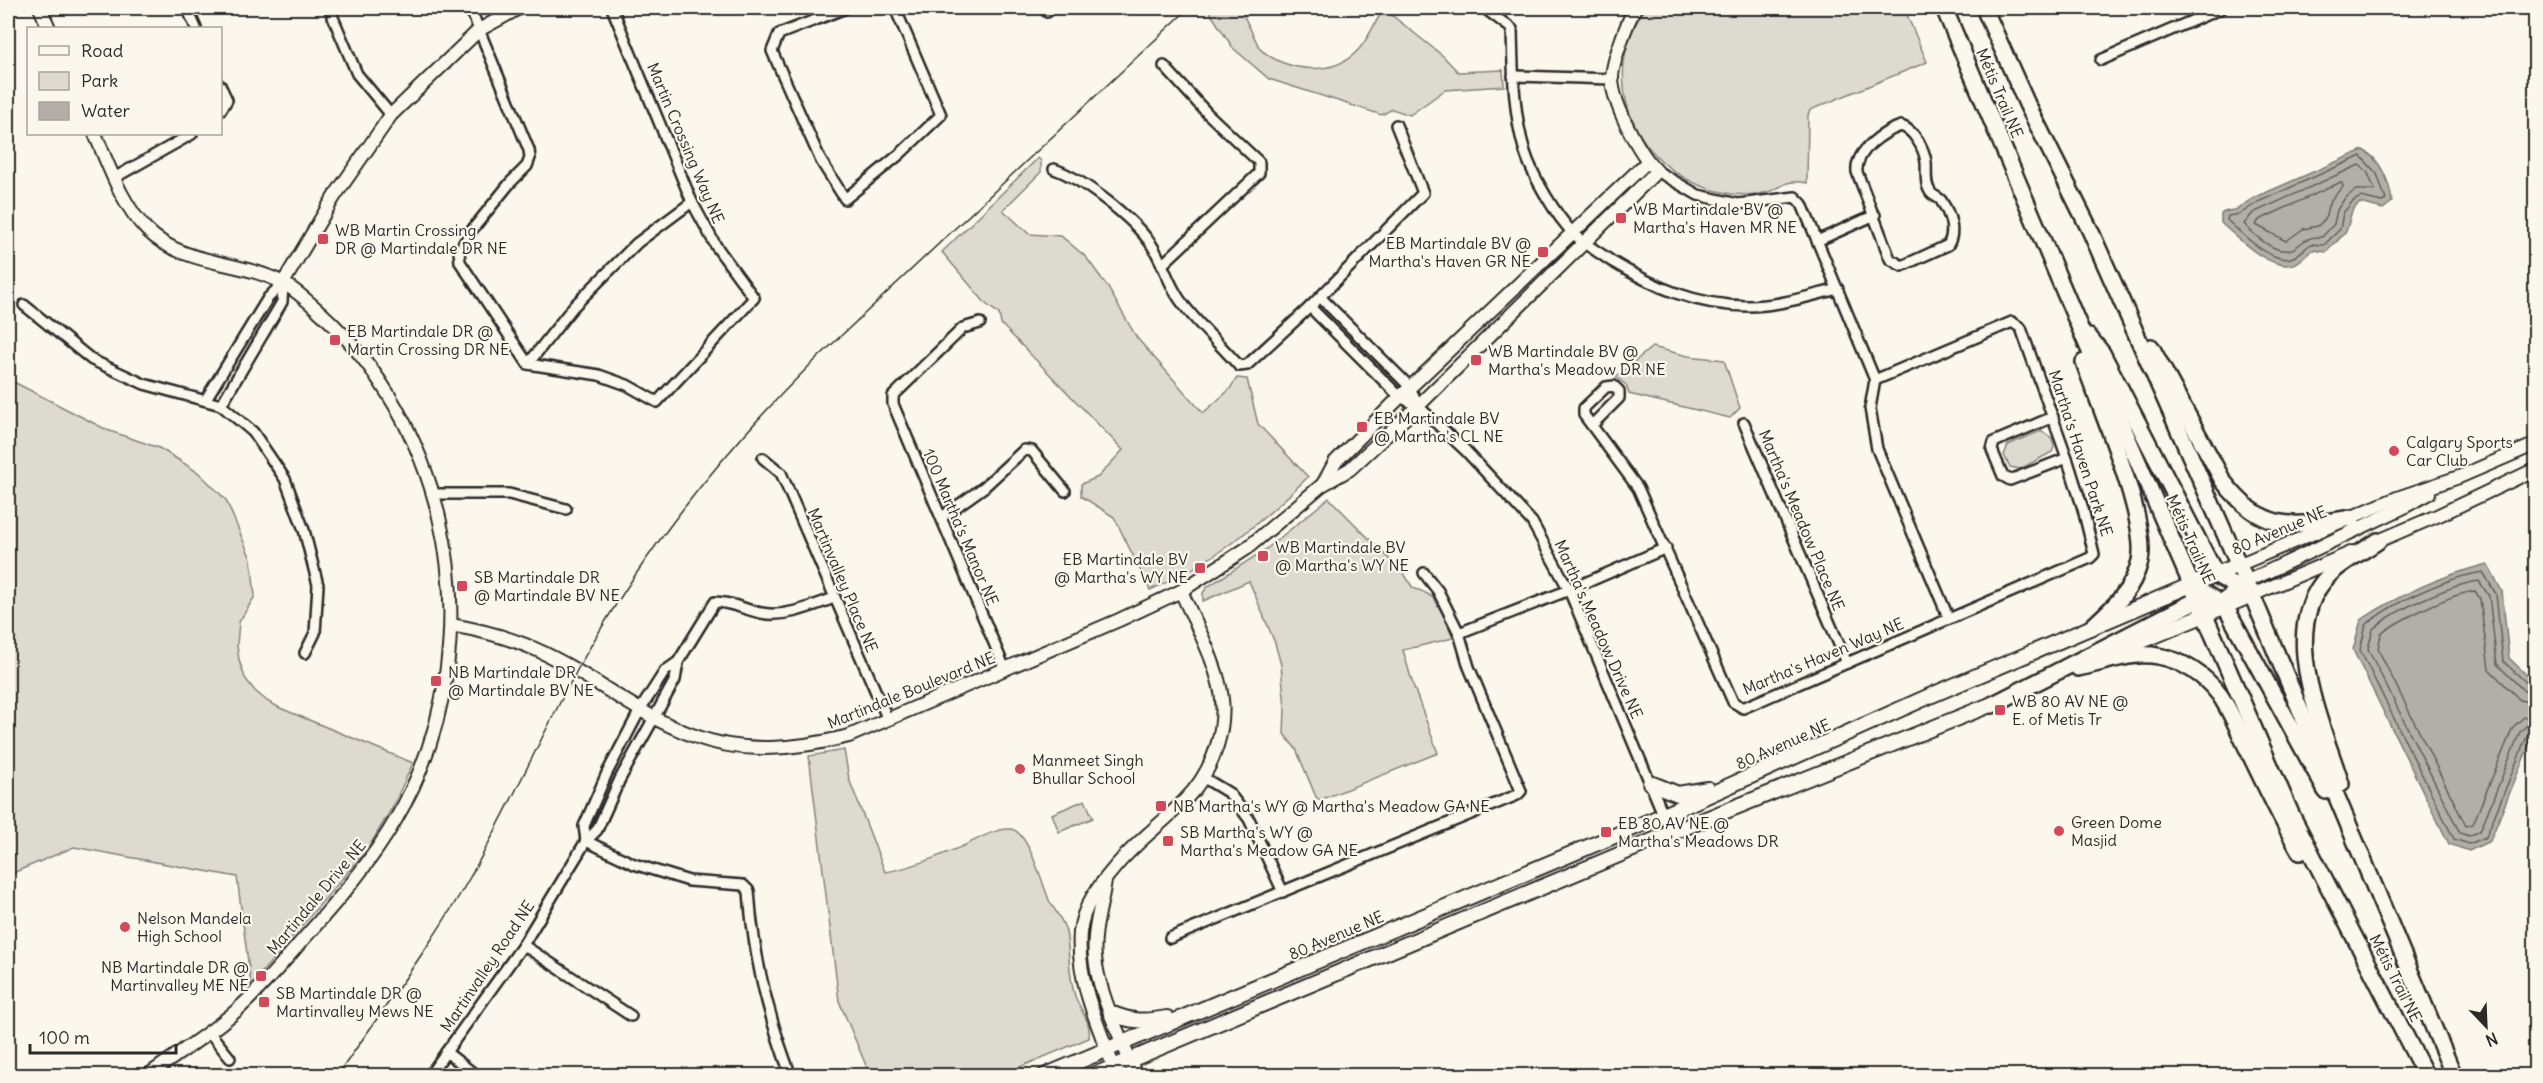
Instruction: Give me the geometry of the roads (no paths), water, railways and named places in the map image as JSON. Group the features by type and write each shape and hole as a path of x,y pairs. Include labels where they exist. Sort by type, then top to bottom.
{"main road":[{"name":"Métis Trail NE","path":"1944,8 2191,585"},
{"name":"Métis Trail NE","path":"1984,8 2027,104 2090,230 2238,565 2245,588 2367,867 2454,1076"},
{"path":"2090,230 2201,442 2223,481 2238,500 2275,523 2298,526 2352,518"},
{"path":"2079,326 2102,353 2220,577 2245,588"},
{"path":"2079,326 2084,362 2130,492 2140,531 2141,557 2129,589 2116,605 2092,627"},
{"path":"2367,867 2317,706 2302,640 2305,620 2313,596 2329,574 2378,541"},
{"path":"1092,1076 1115,1071 1130,1060 1671,833 1992,705 2205,614 2213,600 2220,577 2238,565"},
{"name":"80 Avenue NE","path":"1044,1076 1664,815 1932,695 2092,627 2191,585 2220,577"},
{"path":"2191,585 2213,600 2367,867"},
{"path":"1992,705 2213,600 2245,588"},
{"name":"Métis Trail NE","path":"2213,600 2205,614 2291,814 2426,1076"},
{"path":"2078,668 2135,655 2158,656 2182,663 2204,678 2219,694 2282,822 2393,1010"},
{"path":"1650,783 1677,794 1739,782"},
{"path":"1111,1013 1125,1020 1143,1022 1190,1014"}],"street":[{"path":"40,8 49,27"},
{"path":"187,8 196,27"},
{"path":"329,8 357,74 391,115"},
{"path":"470,8 529,150 530,158 527,165 472,230 459,251 460,262 528,364 573,307 637,243 692,202"},
{"path":"206,399 268,298 283,283 334,197 391,115 479,30 519,8"},
{"name":"Martin Crossing Way NE","path":"528,364 599,375 627,385 657,402 754,298 716,246 692,202 612,8"},
{"path":"846,8 779,34 772,51 821,160 845,199 900,154 941,115 895,8"},
{"path":"1046,8 1047,12 1052,8"},
{"path":"1484,8 1512,30 1513,76 1519,123 1526,153 1544,192 1572,232 1583,243 1640,278 1670,292 1704,303 1749,306 1791,301 1838,289"},
{"path":"1635,8 1625,26 1612,79 1623,118 1647,162 1657,171 1698,195 1738,204 1795,197 1802,204 1875,380 1870,408 1877,449 1949,619"},
{"path":"2101,60 2222,8"},
{"path":"1163,264 1259,173 1259,162 1207,113 1164,66"},
{"path":"1513,76 1612,79"},
{"path":"222,89 227,100 222,108"},
{"path":"1054,169 1072,175 1132,222 1150,242 1178,296 1239,366 1247,365 1310,307 1423,193 1396,125"},
{"path":"1901,126 1913,133 1926,161 1924,174 1932,194 1941,200 1953,231 1952,238 1948,245 1902,266 1895,264 1890,259 1875,215 1857,172 1856,163 1860,154 1893,128 1901,126"},
{"name":"Martindale Drive NE","path":"95,135 114,178 136,217 149,232 171,246 203,260 283,283 321,314 373,372 411,434 433,494 448,555 451,626 444,689 413,787 397,818 340,898 260,988 210,1033 147,1076"},
{"path":"114,178 190,135"},
{"name":"Martindale Boulevard NE","path":"1322,485 1335,462 1410,387 1647,162"},
{"name":"Martindale Boulevard NE","path":"451,626 510,639 537,650 653,718 693,736 754,748 775,749 811,746 849,736 1181,591 1246,549 1322,485 1350,469 1418,406 1657,171"},
{"path":"1817,241 1875,215"},
{"path":"222,405 282,302 283,283"},
{"path":"1320,297 1410,387 1418,406"},
{"path":"24,305 92,360 144,384 222,405 254,432 285,479 304,530 318,585 315,633 305,653"},
{"path":"1310,307 1400,397 1418,406"},
{"name":"Martha's Haven Park NE","path":"1875,380 2012,322 2021,328 2083,508 2094,554 2090,558 1949,619"},
{"name":"100 Martha's Manor NE","path":"980,323 963,328 893,396 893,404 1005,669"},
{"name":"Martha's Meadow Drive NE","path":"1418,406 1466,452 1532,522 1569,590 1671,833"},
{"path":"2053,417 1994,442 1992,450 2003,476 2010,480 2067,458"},
{"name":"Martha's Meadow Place NE","path":"1744,423 1847,663"},
{"path":"1459,633 1569,590 1666,548 1638,488 1593,424"},
{"name":"80 Avenue NE","path":"2238,565 2397,498 2459,477 2535,444"},
{"path":"942,517 984,487 1024,450 1032,451 1065,491"},
{"name":"Martinvalley Place NE","path":"763,458 781,473 888,720"},
{"path":"2245,588 2378,541 2535,469"},
{"path":"2245,588 2459,477"},
{"path":"433,494 509,494 566,508"},
{"name":"Martha's Haven Way NE","path":"1666,548 1733,702 1743,708 1949,619"},
{"path":"1170,938 1517,795 1521,791 1469,667 1459,633 1438,591 1424,573"},
{"path":"1115,1071 1091,1007 1080,966 1080,930 1087,903 1105,878 1136,843 1186,800 1204,778 1215,754 1221,728 1220,685 1213,662 1181,591"},
{"path":"678,662 716,602 727,602 763,614 798,611 834,598"},
{"name":"Martinvalley Road NE","path":"586,841 584,826 640,710 665,671 678,662"},
{"name":"Martinvalley Road NE","path":"429,1076 523,945 586,841 597,830 620,779 675,680 678,662"},
{"path":"1204,778 1228,793 1249,819 1283,892"},
{"path":"586,841 634,864 690,881 744,885 749,891 760,977 776,1036 791,1076"},
{"path":"1105,878 1095,937 1095,958 1111,1013 1136,1076"},
{"path":"523,945 632,1016"},
{"path":"210,1033 230,1058"},
{"path":"446,1052 477,1076"}],"water":[{"path":"2363,150 2380,165 2392,202 2383,209 2360,203 2356,206 2351,213 2345,232 2326,252 2313,250 2294,264 2274,263 2254,251 2221,223 2223,212 2237,209 2254,198"},
{"path":"2487,564 2502,591 2509,658 2535,683 2535,731 2490,841 2469,851 2449,844 2353,650 2361,620 2421,587"}],"tram line":[{"path":"337,1076 425,950 458,898 553,715 605,623 657,544 714,470 809,366 1189,8"}],"place":[{"name":"WB Martindale BV @ Martha's Haven MR NE","path":"1621,218"},
{"name":"WB Martin Crossing DR @ Martindale DR NE","path":"323,239"},
{"name":"EB Martindale BV @ Martha's Haven GR NE","path":"1543,252"},
{"name":"EB Martindale DR @ Martin Crossing DR NE","path":"335,340"},
{"name":"WB Martindale BV @ Martha's Meadow DR NE","path":"1476,360"},
{"name":"EB Martindale BV @ Martha's CL NE","path":"1362,427"},
{"name":"Calgary Sports Car Club","path":"2394,451"},
{"name":"WB Martindale BV @ Martha's WY NE","path":"1263,556"},
{"name":"EB Martindale BV @ Martha's WY NE","path":"1200,568"},
{"name":"SB Martindale DR @ Martindale BV NE","path":"462,586"},
{"name":"NB Martindale DR @ Martindale BV NE","path":"436,681"},
{"name":"WB 80 AV NE @ E. of Metis Tr","path":"2000,710"},
{"name":"Manmeet Singh Bhullar School","path":"1020,769"},
{"name":"NB Martha's WY @ Martha's Meadow GA NE","path":"1161,806"},
{"name":"Green Dome Masjid","path":"2059,831"},
{"name":"EB 80 AV NE @ Martha's Meadows DR","path":"1606,832"},
{"name":"SB Martha's WY @ Martha's Meadow GA NE","path":"1168,841"},
{"name":"Nelson Mandela High School","path":"125,927"},
{"name":"NB Martindale DR @ Martinvalley ME NE","path":"261,976"},
{"name":"SB Martindale DR @ Martinvalley Mews NE","path":"264,1002"}]}
